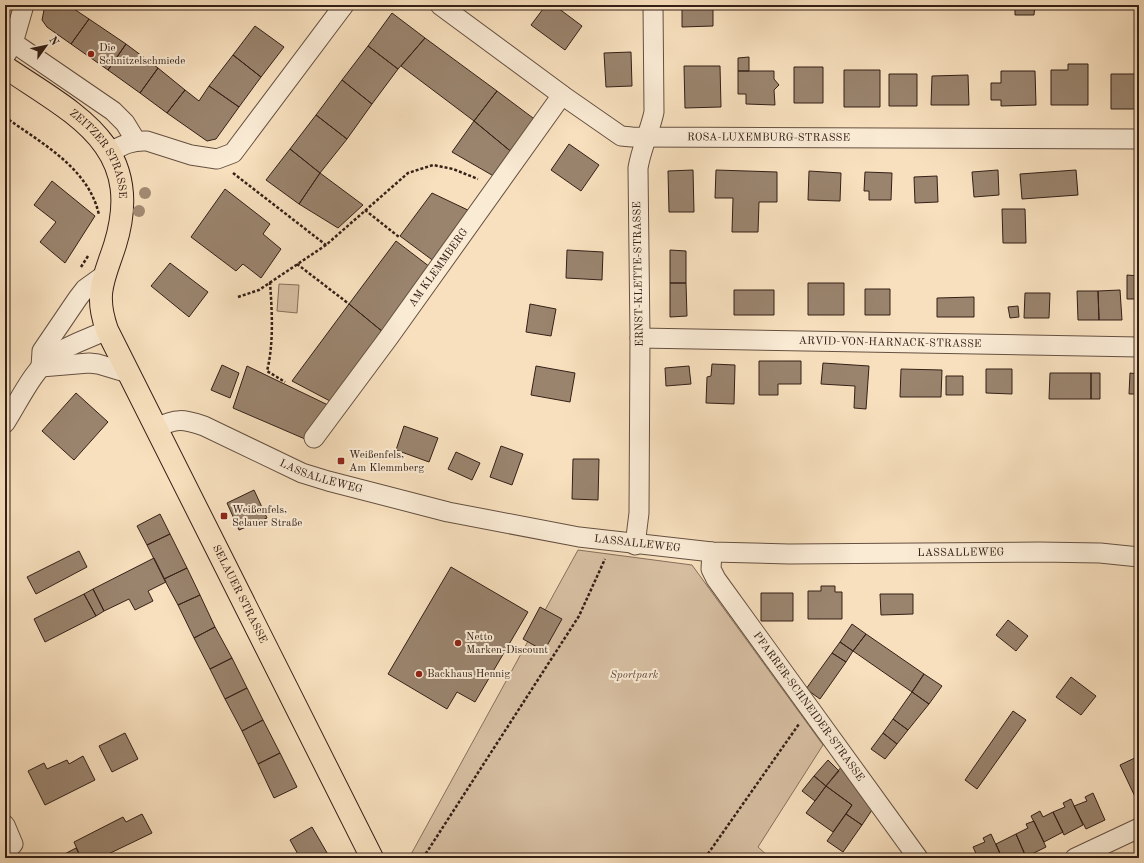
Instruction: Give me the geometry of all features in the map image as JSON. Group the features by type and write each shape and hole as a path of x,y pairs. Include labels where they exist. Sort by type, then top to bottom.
{"main road":[{"name":"ZEITZER STRASSE","path":"5,67 90,127 110,152 119,178 121,208 115,245 103,276 101,305 107,330"},
{"name":"SELAUER STRASSE","path":"107,330 372,858"}],"street":[{"path":"24,5 8,46 113,111 125,123 136,141"},
{"path":"110,152 129,141 147,141 191,155 217,160 233,153 344,5"},
{"name":"ROSA-LUXEMBURG-STRASSE","path":"440,5 562,95 621,136 646,138 1139,139"},
{"name":"ERNST-KLETTE-STRASSE","path":"634,545 639,513 640,338 638,168 654,112 653,5"},
{"name":"AM KLEMMBERG","path":"314,438 562,95"},
{"path":"41,367 42,351 84,288 103,276"},
{"path":"5,423 41,367 54,355 107,330"},
{"name":"ARVID-VON-HARNACK-STRASSE","path":"640,338 1139,347"},
{"path":"41,367 89,363 98,364 128,373"},
{"name":"LASSALLEWEG","path":"156,428 175,420 189,422 204,426 302,473 403,502 579,538 634,545 712,552 789,554 1038,552 1100,553 1139,557"},
{"name":"PFARRER-SCHNEIDER-STRASSE","path":"712,552 711,569 716,579 918,858"},
{"path":"5,825 13,844 5,853"},
{"path":"1086,856 1139,828"}],"path":[{"path":"5,117 66,161 79,174 96,203 99,218"},
{"path":"238,297 259,290 326,245 408,173 433,165 452,169 497,186"},
{"path":"237,177 326,245"},
{"path":"365,210 399,237"},
{"path":"79,270 90,252"},
{"path":"297,264 349,304"},
{"path":"270,282 272,312 270,360 267,371 285,382"},
{"path":"423,858 579,616 603,566 610,541"},
{"path":"705,858 809,709"}],"green space":[{"path":"279,284 299,285 297,313 277,311"},
{"name":"Sportpark","path":"578,550 692,565 823,745 758,847 770,858 409,858"}],"building":[{"path":"45,5 72,5 71,7 89,19 71,44 47,27 42,20"},
{"path":"546,5 554,5 582,26 565,50 531,25"},
{"path":"682,5 713,5 713,26 682,27"},
{"path":"1015,5 1035,5 1034,15 1015,15"},
{"path":"392,13 425,38 398,69 368,46"},
{"path":"89,19 126,44 108,70 71,44"},
{"path":"255,26 284,47 261,77 233,55"},
{"path":"425,38 497,91 474,121 401,66"},
{"path":"126,44 158,68 140,93 108,70"},
{"path":"368,46 398,69 372,104 342,80"},
{"path":"631,52 632,86 606,87 604,53"},
{"path":"233,55 261,77 239,107 209,86"},
{"path":"749,57 749,71 738,71 738,58"},
{"path":"1068,64 1088,64 1088,105 1051,105 1051,70 1068,70"},
{"path":"684,66 720,66 721,107 685,108"},
{"path":"794,67 823,67 823,103 794,103"},
{"path":"158,68 185,90 167,113 140,93"},
{"path":"844,70 880,70 880,107 844,107"},
{"path":"738,71 774,71 774,79 779,85 774,90 775,105 746,104 746,94 738,94"},
{"path":"1001,71 1035,71 1036,105 1001,106 1001,100 991,100 991,83 1001,83"},
{"path":"889,74 917,74 917,106 889,106"},
{"path":"1111,74 1139,74 1139,109 1111,109"},
{"path":"968,75 969,105 931,105 932,76"},
{"path":"342,80 372,104 347,139 316,115"},
{"path":"209,86 239,107 216,139 207,141 167,113 185,90 199,101"},
{"path":"497,91 537,121 514,154 474,121"},
{"path":"316,115 347,139 320,173 290,149"},
{"path":"474,121 514,154 497,178 452,152"},
{"path":"569,144 599,165 581,191 551,170"},
{"path":"290,149 320,173 299,204 266,180"},
{"path":"693,170 694,212 669,212 668,171"},
{"path":"716,170 777,172 777,202 759,202 758,232 732,232 733,198 715,198"},
{"path":"998,170 999,195 974,197 972,172"},
{"path":"1076,170 1078,195 1022,199 1020,174"},
{"path":"809,171 841,173 840,201 808,200"},
{"path":"865,172 892,173 891,200 869,200 869,191 864,191"},
{"path":"320,173 363,205 338,228 299,204"},
{"path":"937,176 938,202 915,203 914,177"},
{"path":"52,181 95,216 65,263 40,242 56,222 34,205"},
{"path":"225,189 270,224 263,234 281,249 261,278 243,264 236,271 191,237"},
{"path":"432,193 472,212 435,262 400,236"},
{"path":"1002,209 1025,209 1026,243 1003,243"},
{"path":"396,241 430,267 383,332 349,304"},
{"path":"567,250 603,252 602,280 566,278"},
{"path":"670,250 686,251 686,283 670,283"},
{"path":"170,263 208,292 189,317 151,286"},
{"path":"1127,275 1139,276 1139,299 1127,299"},
{"path":"670,283 686,283 687,316 670,317"},
{"path":"808,283 844,283 844,315 808,315"},
{"path":"865,289 890,289 890,315 865,315"},
{"path":"734,290 774,290 774,315 734,315"},
{"path":"1120,290 1122,320 1099,320 1098,291"},
{"path":"1077,291 1098,291 1099,320 1078,320"},
{"path":"1025,293 1050,293 1049,318 1024,318"},
{"path":"974,297 974,317 937,317 937,298"},
{"path":"349,304 383,332 330,401 292,381"},
{"path":"530,304 556,309 551,336 526,332"},
{"path":"1018,306 1019,317 1010,318 1008,307"},
{"path":"759,361 801,361 801,384 778,384 778,395 759,395"},
{"path":"823,363 869,366 866,409 854,408 855,386 821,384"},
{"path":"712,364 735,365 734,404 706,403 707,377 711,376"},
{"path":"222,365 239,373 230,398 211,390"},
{"path":"247,366 328,405 305,439 233,408"},
{"path":"536,366 575,373 570,402 531,395"},
{"path":"689,366 691,384 666,386 665,368"},
{"path":"901,369 942,370 941,397 900,397"},
{"path":"986,369 1012,369 1012,394 986,393"},
{"path":"1050,373 1091,373 1091,399 1049,399"},
{"path":"1091,373 1100,373 1100,399 1091,399"},
{"path":"1130,373 1139,374 1139,394 1129,394"},
{"path":"946,376 963,376 963,395 946,395"},
{"path":"76,393 108,422 74,460 42,431"},
{"path":"404,426 438,438 429,462 396,450"},
{"path":"501,446 523,454 512,485 490,477"},
{"path":"456,452 480,463 472,480 448,469"},
{"path":"573,459 599,459 598,500 572,499"},
{"path":"254,490 267,518 239,530 227,503"},
{"path":"160,514 170,534 147,545 137,526"},
{"path":"170,534 187,568 164,579 147,545"},
{"path":"79,551 87,567 36,594 27,577"},
{"path":"154,558 166,582 148,591 153,601 135,610 129,599 104,611 93,589"},
{"name":"Netto Marken-Discount","path":"451,567 528,612 475,702 457,692 447,709 388,674"},
{"path":"187,568 200,595 178,605 164,579"},
{"path":"821,586 835,586 835,592 842,592 842,619 808,619 808,591 821,591"},
{"path":"93,589 104,611 96,616 84,594"},
{"path":"761,593 793,593 793,621 761,621"},
{"path":"84,594 96,616 45,642 34,619"},
{"path":"880,594 913,594 913,614 881,615"},
{"path":"200,595 215,627 194,638 178,605"},
{"path":"540,607 562,619 544,651 523,639"},
{"path":"1008,620 1028,636 1016,651 996,635"},
{"path":"852,624 866,634 853,651 840,642"},
{"path":"215,627 232,658 210,669 194,638"},
{"path":"866,634 924,674 912,692 853,651"},
{"path":"840,642 853,651 846,662 832,653"},
{"path":"832,653 846,662 820,699 806,689"},
{"path":"232,658 247,688 225,699 210,669"},
{"path":"924,674 942,686 929,704 912,692"},
{"path":"1071,677 1096,696 1081,715 1056,697"},
{"path":"247,688 263,720 242,731 225,699"},
{"path":"912,692 929,704 908,730 893,719"},
{"path":"1013,711 1026,720 977,789 965,780"},
{"path":"893,719 908,730 897,744 883,733"},
{"path":"263,720 280,753 258,764 242,731"},
{"path":"125,733 138,759 112,772 99,746"},
{"path":"883,733 897,744 885,759 871,749"},
{"path":"280,753 297,787 274,798 258,764"},
{"path":"83,756 95,780 45,805 28,771 44,763 47,769 67,760 69,764"},
{"path":"1139,756 1139,803 1138,803 1120,765"},
{"path":"828,760 839,771 826,786 814,776"},
{"path":"842,766 872,810 862,825 846,814 852,805 826,786"},
{"path":"814,776 826,786 815,801 802,791"},
{"path":"826,786 852,805 833,832 806,813"},
{"path":"1093,793 1105,820 1086,829 1074,806 1087,801 1085,797"},
{"path":"1071,799 1083,825 1064,835 1053,812 1065,807 1063,803"},
{"path":"1040,811 1043,817 1053,812 1063,832 1044,842 1031,816"},
{"path":"142,814 152,833 100,858 81,858 74,842 123,817 126,822"},
{"path":"846,814 862,825 843,852 827,841"},
{"path":"1034,821 1046,847 1026,857 1016,834 1028,828 1026,824"},
{"path":"312,827 330,858 300,858 290,840"},
{"path":"991,834 1002,858 978,858 973,847 985,842 983,838"},
{"path":"1016,834 1026,857 1002,858 996,844"},
{"path":"76,848 81,858 57,858"}],"place":[{"name":"Die Schnitzelschmiede","path":"91,54"},
{"name":"Weißenfels, Am Klemmberg","path":"341,461"},
{"name":"Weißenfels, Selauer Straße","path":"224,516"},
{"name":"Netto Marken-Discount","path":"458,643"},
{"name":"Backhaus Hennig","path":"419,674"}]}
